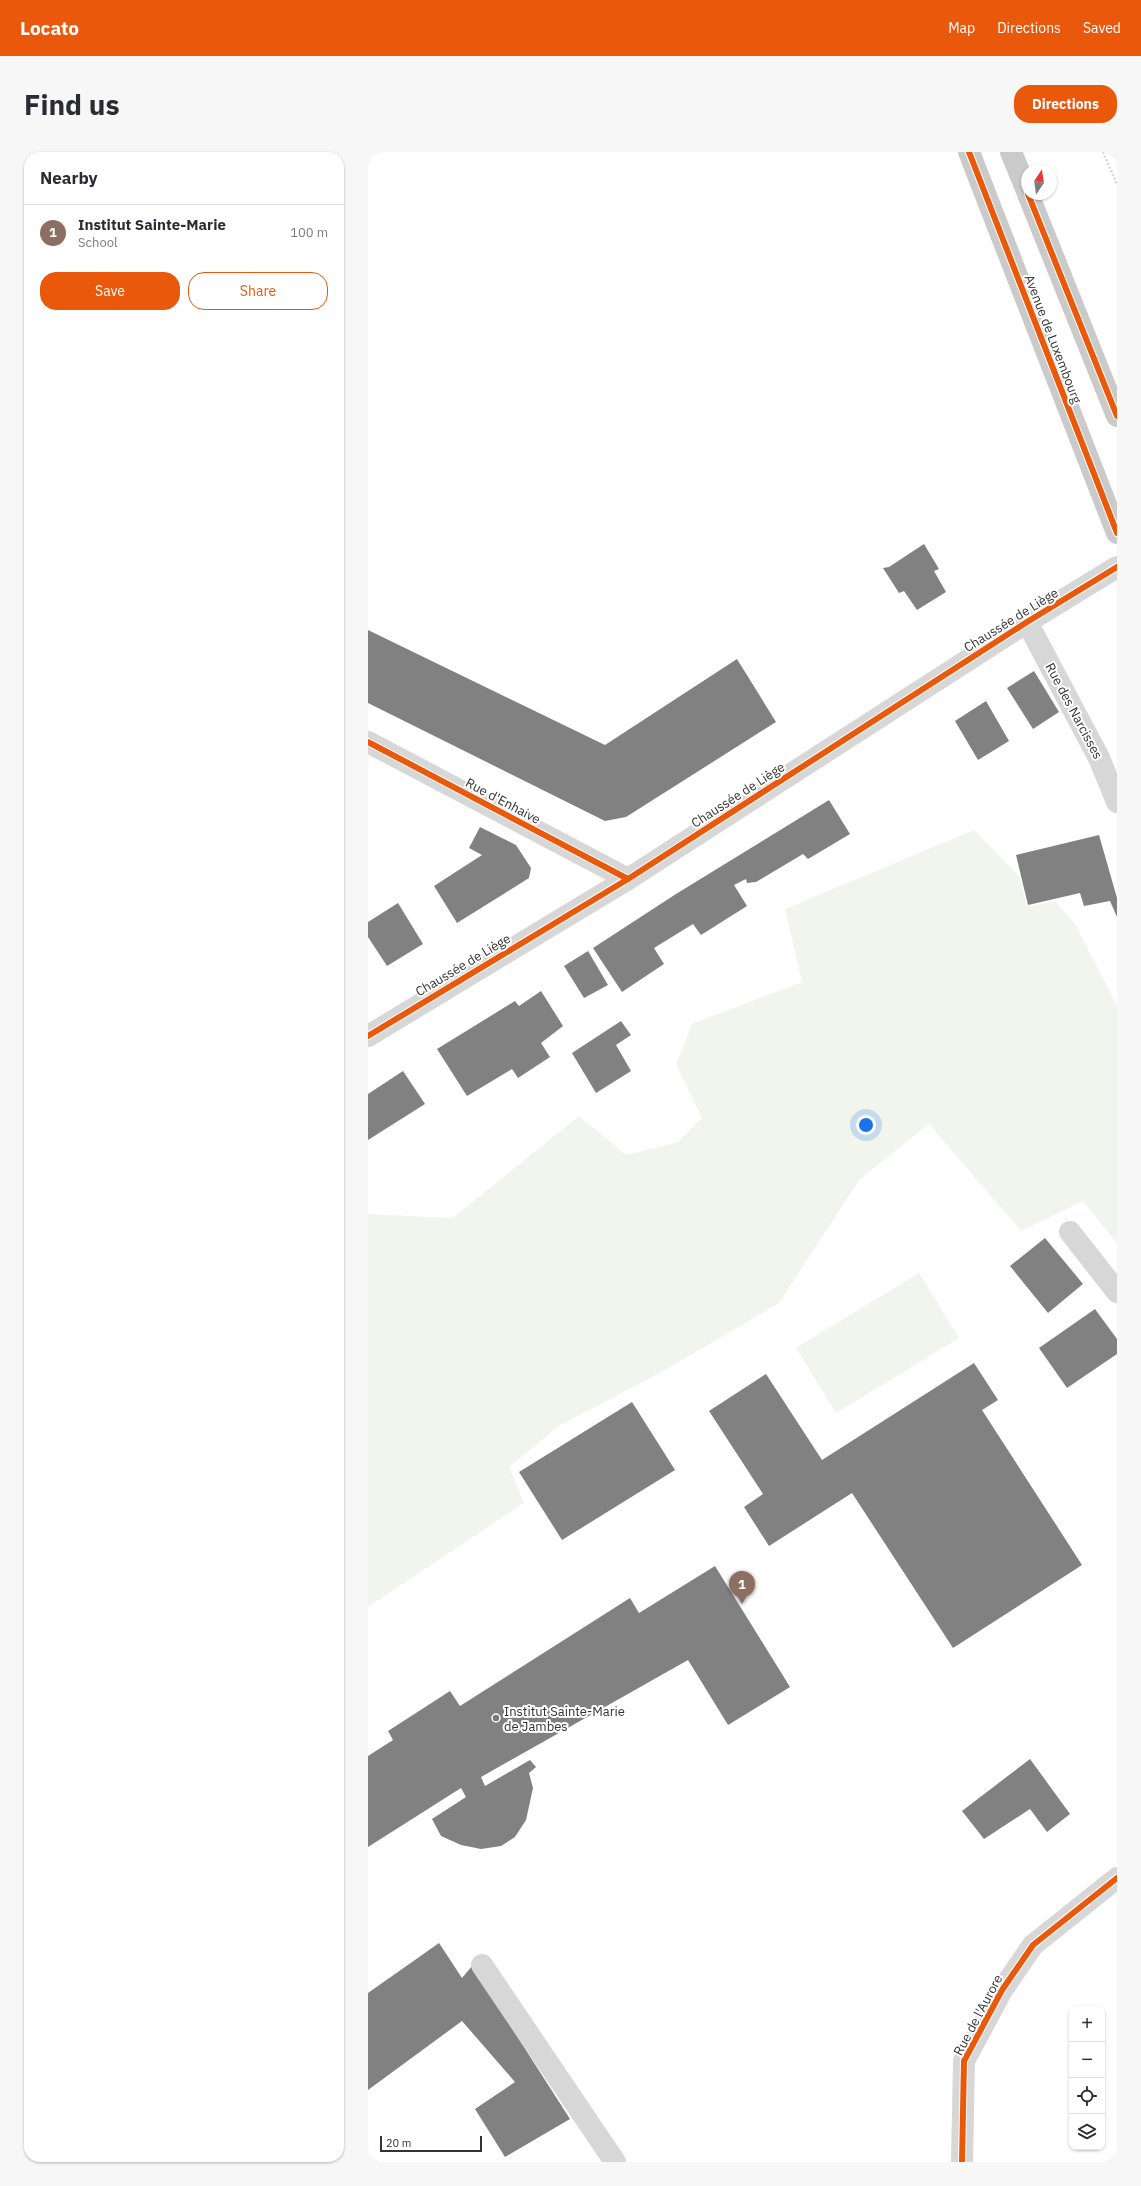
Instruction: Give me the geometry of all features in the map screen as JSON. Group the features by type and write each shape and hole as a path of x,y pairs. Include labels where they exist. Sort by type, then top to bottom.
{"main road":[{"name":"Avenue de Luxembourg","path":"969,152 1117,533"},
{"path":"1011,152 1021,176"},
{"path":"1030,200 1117,416"}],"street":[{"name":"Chaussée de Liège","path":"368,1036 628,879 1027,622 1117,567"},
{"name":"Rue des Narcisses","path":"1027,622 1099,758 1117,802"},
{"name":"Rue d'Enhaive","path":"368,742 628,879"},
{"path":"1070,1232 1117,1292"},
{"name":"Rue de l'Aurore","path":"962,2162 964,2061 1002,1990 1033,1946 1117,1878"},
{"path":"482,1966 615,2162"}],"path":[{"path":"1103,152 1117,184"}],"shaded area":[{"path":"974,830 1019,876 1027,907 1055,901 1075,924 1117,1006 1117,1243 1083,1201 1021,1231 929,1124 859,1180 779,1303 667,1369 559,1426 509,1467 524,1503 368,1607 368,1214 453,1218 579,1116 626,1155 678,1142 702,1118 676,1064 692,1024 802,982 785,909"},
{"path":"919,1273 959,1338 836,1413 796,1348"}],"building":[{"path":"924,544 939,569 934,571 946,592 917,610 904,591 899,593 883,568 889,567"},
{"path":"368,630 605,745 737,659 776,722 626,817 605,821 368,703"},
{"path":"1034,671 1059,712 1033,729 1007,688"},
{"path":"986,701 1009,741 978,760 955,721"},
{"path":"829,800 850,834 808,859 803,854 756,882 747,883 746,879 734,885 747,906 701,935 693,924 654,948 664,964 622,992 593,948 676,894"},
{"path":"480,827 516,845 531,868 529,878 457,923 434,886 482,855 469,848"},
{"path":"1099,835 1117,898 1117,917 1110,901 1084,906 1080,893 1028,905 1016,855"},
{"path":"398,903 423,944 387,966 368,937 368,922"},
{"path":"588,951 608,985 584,998 564,966"},
{"path":"541,991 563,1026 541,1043 550,1057 518,1078 512,1069 467,1096 437,1049 515,1001 519,1006"},
{"path":"621,1021 631,1035 616,1045 631,1071 596,1093 572,1053"},
{"path":"403,1071 425,1104 368,1140 368,1094"},
{"path":"1045,1238 1083,1284 1048,1313 1010,1266"},
{"path":"1095,1309 1117,1339 1117,1354 1067,1388 1039,1348"},
{"path":"974,1363 998,1400 982,1410 1082,1565 953,1648 852,1493 769,1546 744,1507 763,1494 709,1411 766,1374 822,1460"},
{"path":"632,1402 675,1470 562,1540 519,1472"},
{"name":"Institut Sainte-Marie de Jambes","path":"715,1566 790,1687 728,1725 688,1660 481,1777 485,1786 530,1760 536,1767 529,1773 533,1788 526,1820 515,1837 501,1846 481,1849 461,1845 441,1836 432,1819 466,1797 461,1788 368,1847 368,1756 393,1740 388,1731 450,1691 460,1706 630,1598 639,1613"},
{"path":"1030,1759 1070,1814 1047,1832 1030,1809 984,1839 962,1811"},
{"path":"439,1943 462,1978 472,1966 570,2119 505,2157 475,2109 515,2082 462,2021 368,2090 368,1993"}],"cycle path":[{"path":"969,152 1117,533"},
{"path":"1030,200 1117,416"},
{"path":"368,1036 628,879 1027,622 1117,567"},
{"path":"368,742 628,879"},
{"path":"962,2162 964,2061 1002,1990 1033,1945 1117,1878"}],"place":[{"name":"Institut Sainte-Marie","path":"742,1604"},
{"name":"Institut Sainte-Marie de Jambes","path":"496,1718"}]}
